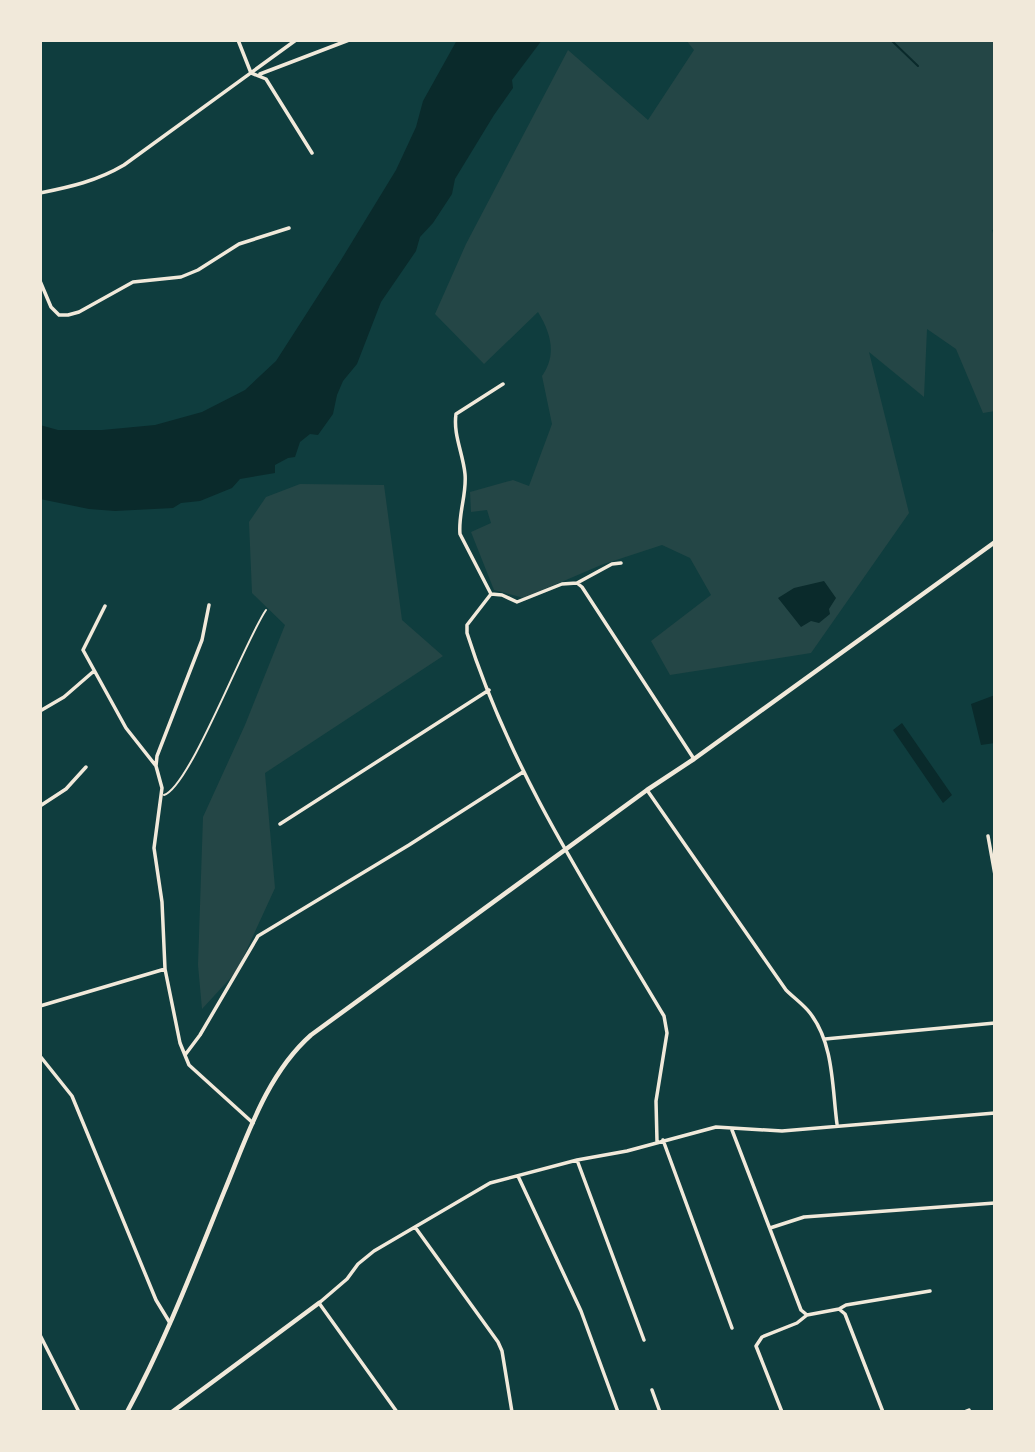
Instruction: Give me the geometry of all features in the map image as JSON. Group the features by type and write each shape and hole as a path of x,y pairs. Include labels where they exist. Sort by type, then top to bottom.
{"street":[{"path":"238,40 251,73"},
{"path":"40,193 109,174 296,40"},
{"path":"251,73 260,74 349,40"},
{"path":"260,74 266,79 312,153"},
{"path":"40,281 51,307 59,314 68,315 79,312 133,282 181,277 198,270 239,244 289,228"},
{"path":"491,594 460,534 465,475 454,425 456,414 503,384"},
{"path":"127,1412 170,1323 253,1123 275,1076 296,1048 647,790 995,542"},
{"path":"491,594 502,595 517,602 562,584 577,583 612,564 621,563"},
{"path":"577,583 694,759"},
{"path":"491,594 467,625 467,633 489,690 523,772 565,851 664,1016 667,1032 656,1101 657,1142"},
{"path":"156,766 202,640 209,605"},
{"path":"105,606 83,650 126,728 156,766 163,795 158,810 154,848 162,902 165,969 180,1043 189,1065 253,1123"},
{"path":"40,711 64,697 94,671"},
{"path":"280,824 489,690"},
{"path":"40,806 66,789 86,767"},
{"path":"185,1055 200,1035 258,936 523,772"},
{"path":"647,790 786,990 809,1012 825,1039 837,1125"},
{"path":"988,836 995,875"},
{"path":"40,1006 165,969"},
{"path":"825,1039 995,1023"},
{"path":"40,1056 72,1096 156,1300 170,1323"},
{"path":"172,1412 319,1303 374,1251 490,1183 716,1127 782,1131 995,1113"},
{"path":"731,1129 801,1310 807,1315"},
{"path":"663,1140 733,1328"},
{"path":"577,1160 644,1340"},
{"path":"518,1176 581,1311 618,1412"},
{"path":"770,1228 804,1217 995,1203"},
{"path":"415,1227 480,1320 493,1333 502,1351 512,1412"},
{"path":"782,1412 757,1346 762,1338 797,1323 807,1315 839,1309 846,1305 930,1291"},
{"path":"319,1303 397,1412"},
{"path":"839,1309 845,1314 883,1412"},
{"path":"40,1335 79,1412"},
{"path":"652,1390 660,1412"},
{"path":"964,1412 970,1409"}],"lane":[{"path":"163,795 172,791 197,750 231,684 255,626 266,610"}],"shaded area":[{"path":"457,40 542,40 512,80 513,88 455,179 452,194 420,237 416,251 381,302 357,364 343,381 333,414 318,435 310,434 300,442 295,457 275,465 275,473 240,479 232,488 200,501 181,503 173,508 115,511 89,509 40,499 40,425 58,430 102,430 155,425 202,412 245,390 276,361 396,170 416,127 423,101"},
{"path":"686,40 995,40 995,229 992,230 995,240 995,411 983,413 956,349 927,329 924,397 869,352 909,513 811,653 670,675 651,641 711,595 690,558 662,545 601,565 524,598 494,590 471,532 491,523 487,510 471,512 470,492 513,480 529,486 552,424 542,376 550,360 549,336 538,312 484,364 435,314 466,244 568,50 648,120 694,50"},
{"path":"300,484 384,485 402,620 443,656 265,773 275,888 237,971 202,1009 198,965 203,817 245,725 285,625 252,593 249,522 266,497"},
{"path":"824,581 836,598 829,609 830,614 819,623 811,621 801,627 778,598 794,588"},
{"path":"995,695 995,743 981,745 971,704"},
{"path":"902,723 952,795 943,803 893,730"}],"waterway":[{"path":"891,40 918,66"}]}
